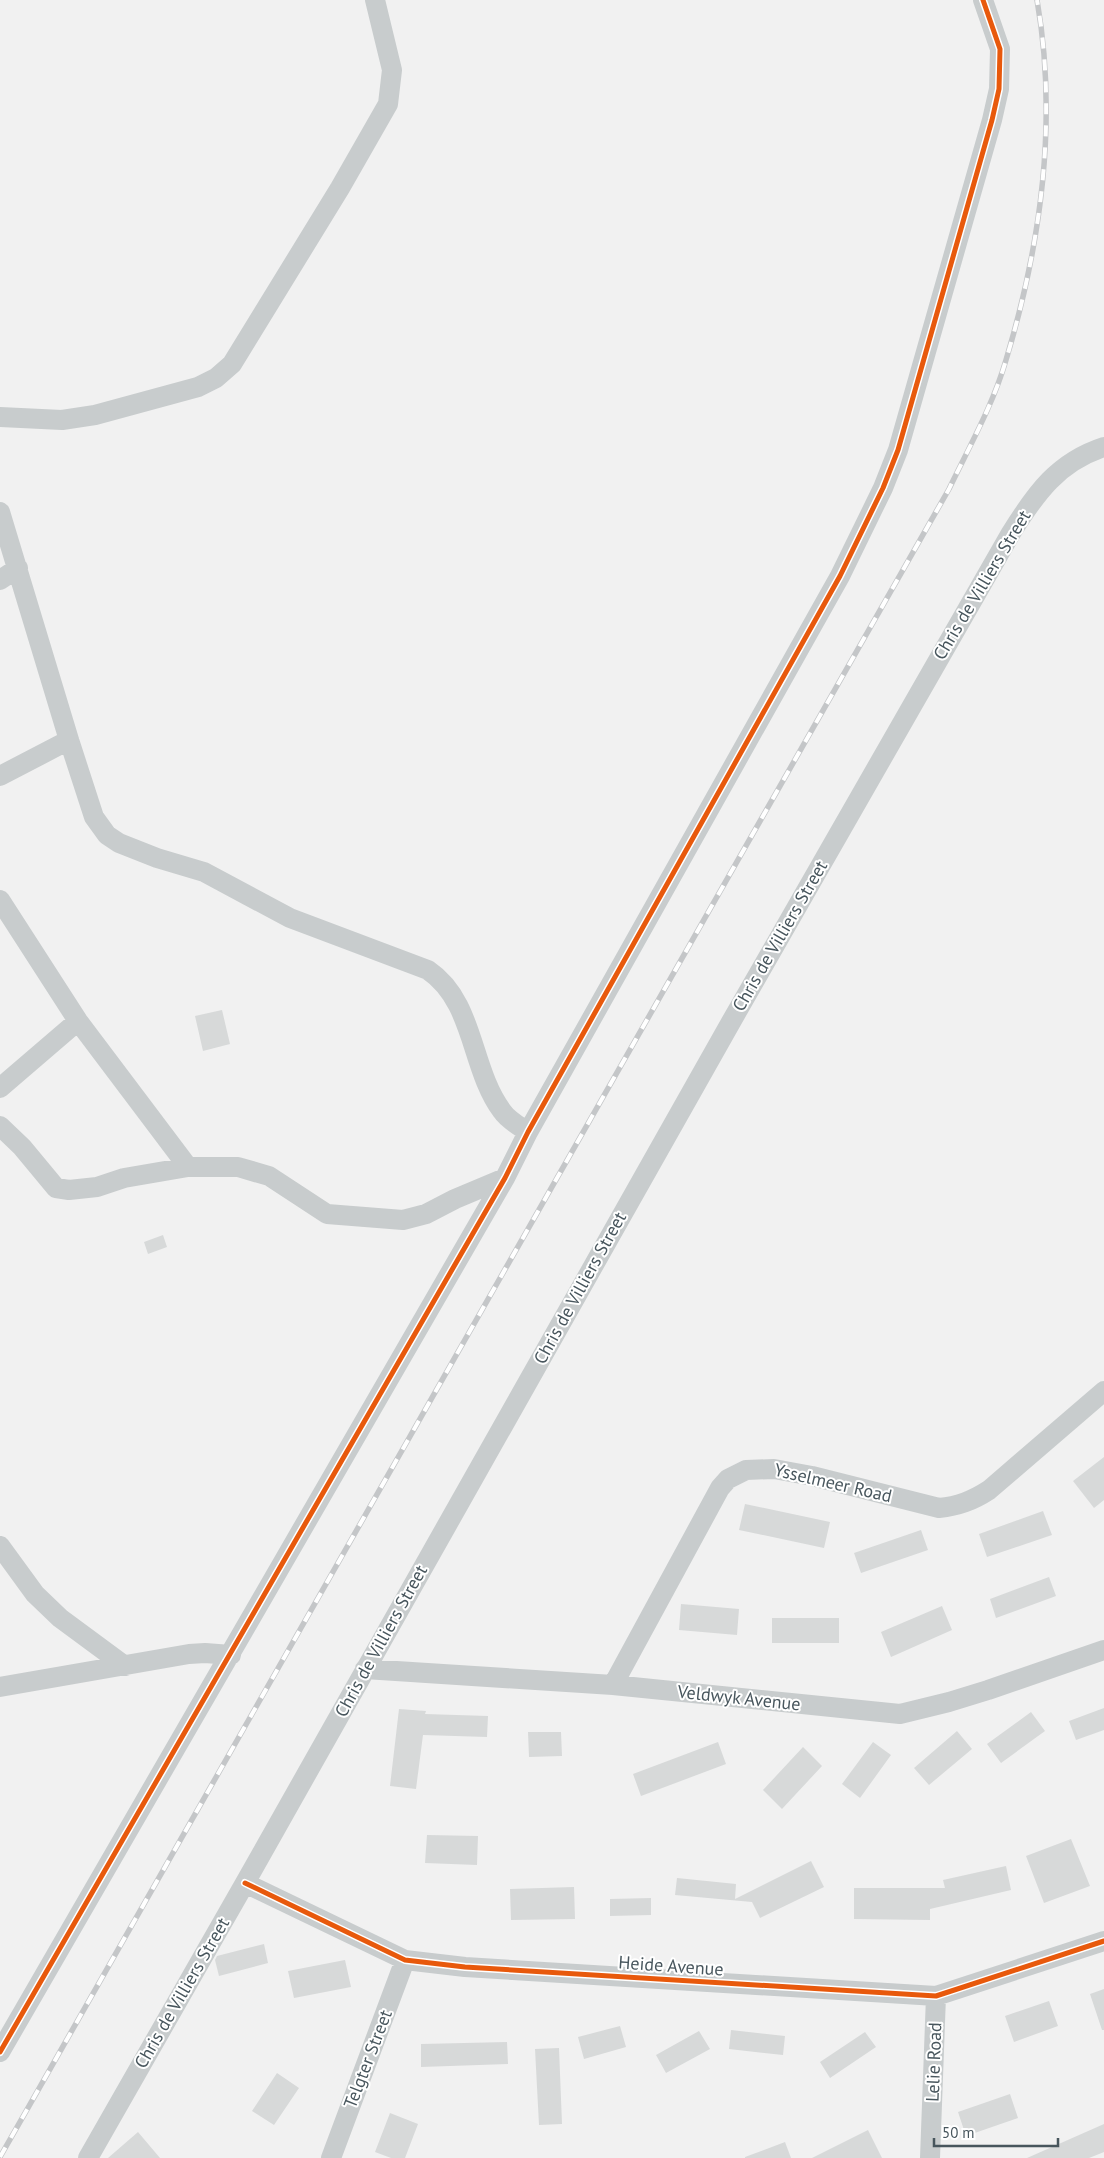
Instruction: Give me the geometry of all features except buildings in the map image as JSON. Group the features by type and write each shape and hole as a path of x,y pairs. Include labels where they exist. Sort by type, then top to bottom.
{"street":[{"path":"0,416 62,420 96,415 198,387 216,378 232,364 340,188 388,104 392,70 375,0"},
{"path":"0,2052 505,1178 528,1132 840,576 883,488 898,450 999,89 1000,49 983,0"},
{"name":"Chris de Villiers Street","path":"88,2158 246,1883 731,1022 1011,533 1029,505 1056,474 1084,454 1104,447"},
{"path":"0,512 94,817 107,836 142,852 204,872 290,918 428,970 437,976 446,985 462,1013 502,1112 528,1132"},
{"path":"0,580 18,568"},
{"path":"0,776 69,740"},
{"path":"0,900 78,1021 188,1167"},
{"path":"0,1088 78,1021"},
{"path":"0,1126 22,1147 56,1188 69,1190 97,1187 124,1178 188,1167 238,1167 269,1176 327,1214 403,1220 426,1214 455,1199 505,1178"},
{"name":"Ysselmeer Road","path":"613,1684 720,1488 736,1474 758,1468 774,1469 812,1476 939,1508 955,1506 973,1500 989,1490 1104,1391"},
{"path":"0,1546 35,1594 60,1618 125,1666"},
{"name":"Veldwyk Avenue","path":"365,1669 613,1684 900,1714 988,1690 1104,1650"},
{"path":"0,1687 188,1654 231,1655"},
{"name":"Heide Avenue","path":"246,1883 406,1960 465,1967 936,1996 1104,1941"},
{"name":"Telgter Street","path":"331,2158 406,1960"},
{"name":"Lelie Road","path":"930,2158 936,1996"}],"railway":[{"path":"0,2157 949,489 980,426 1001,377 1006,360 1029,272 1037,227 1046,136 1043,45 1037,0"}],"cycle path":[{"path":"0,2052 505,1178 528,1132 840,576 883,488 898,450 992,120 999,89 1000,49 983,0"},
{"path":"245,1883 405,1960 465,1967 936,1996 1104,1941"}]}
